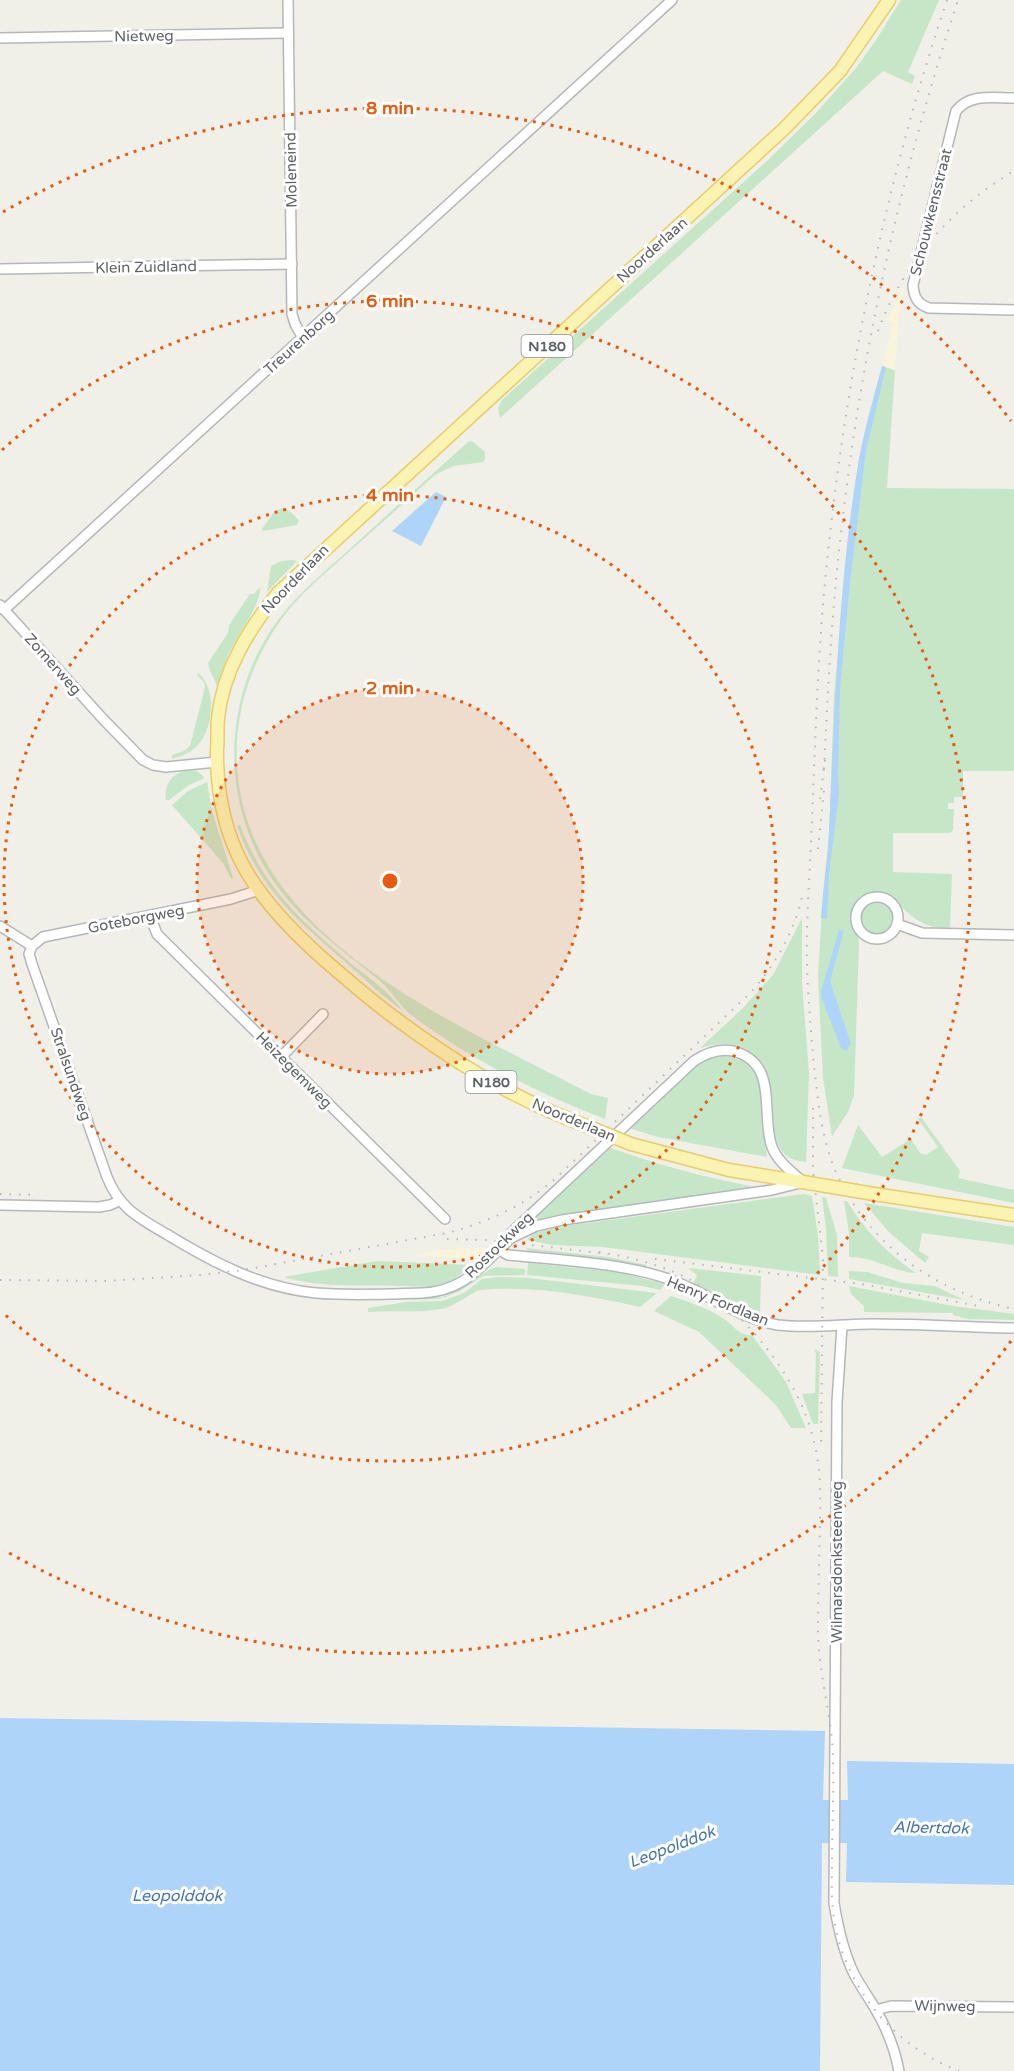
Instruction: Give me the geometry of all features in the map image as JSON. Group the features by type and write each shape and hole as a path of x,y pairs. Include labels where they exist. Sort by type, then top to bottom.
{"main road":[{"name":"Noorderlaan","path":"889,0 840,71 785,129 278,593 254,622 236,656 218,717 219,796 227,827 243,866 273,910 292,931 361,993 440,1051 495,1085 631,1144 729,1170 1014,1215"}],"street":[{"name":"Moleneind","path":"288,0 292,314 303,338"},
{"name":"Treurenborg","path":"2,608 303,338 672,0"},
{"name":"Nietweg","path":"0,38 288,33"},
{"name":"Schouwkensstraat","path":"1014,98 979,98 967,101 956,111 915,278 915,297 922,306 1014,310"},
{"name":"Klein Zuidland","path":"0,269 292,264"},
{"name":"Zomerweg","path":"2,608 131,750 143,760 153,765 166,767 217,762"},
{"name":"Goteborgweg","path":"32,946 43,937 231,899 259,890"},
{"path":"874,897 888,900 897,910 897,924 889,935 883,938 870,938 859,929 856,923 858,909 867,899 874,897"},
{"name":"Heizegemweg","path":"150,916 157,934 445,1219"},
{"path":"897,924 922,933 1014,935"},
{"path":"0,926 32,946"},
{"name":"Stralsundweg","path":"32,946 29,954 32,964 107,1177 119,1201"},
{"path":"281,1057 323,1014"},
{"name":"Rostockweg","path":"119,1201 139,1218 222,1266 260,1281 316,1293 405,1294 445,1291 464,1280 509,1239 511,1233 694,1061 703,1054 726,1050 748,1057 756,1065 765,1084 771,1144 774,1152 803,1182"},
{"name":"Noorderlaan","path":"509,1239 516,1238 536,1226 562,1220 772,1190 803,1182"},
{"path":"0,1205 99,1207 119,1201"},
{"name":"Henry Fordlaan","path":"498,1249 508,1255 627,1268 651,1274 674,1281 763,1321 780,1325 876,1324 1014,1328"},
{"name":"Wilmarsdonksteenweg","path":"842,1326 837,1402 834,1903 838,1932 855,1976 876,2010"},
{"name":"Wijnweg","path":"876,2010 891,2006 1014,2007"},
{"path":"876,2010 889,2037 899,2071"}],"green space":[{"path":"901,0 939,0 908,72 915,76 912,84 883,71 500,418 498,408 502,400 768,160 816,113 856,68"},
{"path":"882,366 895,370 887,488 1014,489 1014,771 963,771 963,797 954,797 954,803 948,803 948,809 954,809 953,830 950,833 893,833 893,872 952,874 950,927 936,928 928,925 889,897 881,894 860,897 855,904 852,915 859,943 854,1095 848,1112 832,1136 823,1078 818,976 829,835 834,696 850,524 859,459"},
{"path":"472,441 485,452 483,462 454,466 436,474 309,588 281,620 261,653 247,689 238,726 237,765 249,826 277,880 318,927 368,968 423,1005 481,1038 591,1094 608,1098 605,1119 505,1074 433,1031 411,1015 379,980 323,935 297,910 274,882 257,854 245,824 238,793 234,761 241,698 251,667 274,625 294,601 316,579 468,442"},
{"path":"282,508 287,509 299,520 297,525 263,531 262,529 274,512"},
{"path":"282,561 297,561 267,592 271,566"},
{"path":"260,587 257,603 228,655 217,686 208,663 228,633 229,625 250,594 254,594"},
{"path":"198,673 204,680 211,698 207,730 197,746 186,754 172,759 172,755 190,746 205,687"},
{"path":"197,771 205,778 166,800 167,785 176,774"},
{"path":"207,782 212,811 233,878 231,879 223,863 172,805 188,791"},
{"path":"240,825 249,847 271,884 298,916 330,946 384,990 402,1010 298,920 270,888 258,870 237,826"},
{"path":"877,901 888,906 893,917 888,928 877,933 866,928 861,917 866,906"},
{"path":"802,918 802,983 809,1073 806,1162 787,1156 777,1141 771,1088 762,1063 752,1053 739,1046 720,1044 700,1048 742,1009 773,975"},
{"path":"720,1055 742,1061 755,1072 761,1089 767,1157 658,1137 629,1128 685,1074 709,1058"},
{"path":"921,1117 960,1171 958,1178 1014,1190 1014,1203 842,1168 858,1125 882,1157 911,1139 920,1153 926,1155 938,1147 918,1119"},
{"path":"608,1147 645,1160 760,1188 534,1223 532,1220"},
{"path":"804,1194 812,1196 818,1236 820,1275 603,1247 553,1245 527,1240 535,1233 553,1228"},
{"path":"822,1197 826,1198 837,1235 838,1277 828,1276"},
{"path":"844,1201 847,1201 877,1241 916,1273 868,1259 849,1257 849,1233"},
{"path":"864,1203 1014,1227 1014,1245 922,1233 919,1251 929,1257 925,1263 890,1233"},
{"path":"526,1248 608,1257 647,1265 646,1267 529,1252"},
{"path":"377,1261 471,1265 459,1276 445,1284 428,1286 355,1286 312,1283 284,1277"},
{"path":"528,1263 618,1272 665,1284 660,1290 643,1286 527,1275"},
{"path":"496,1267 525,1269 525,1275 483,1276 446,1297 411,1300 445,1296"},
{"path":"688,1268 761,1276 760,1313 741,1307 693,1284 697,1275"},
{"path":"849,1271 867,1272 903,1283 935,1286 964,1300 849,1279"},
{"path":"528,1278 657,1293 640,1307 582,1295 541,1290 481,1290 441,1309 368,1312 368,1308 406,1302 442,1301 464,1293 482,1279"},
{"path":"849,1286 953,1306 1014,1314 1014,1320 968,1319 953,1315 953,1313 864,1312 864,1306 851,1294"},
{"path":"671,1296 712,1312 740,1332 752,1335 786,1382 806,1428 791,1428 775,1404 699,1332 654,1311"},
{"path":"814,1349 820,1352 818,1424 813,1424 802,1394 815,1393 816,1354"}],"sand":[{"path":"905,284 899,315 895,370 882,366 893,323 887,320"},
{"path":"489,1248 477,1260 413,1255 440,1250"}],"water":[{"path":"882,366 886,367 866,451 850,582 840,687 839,794 829,875 827,919 821,918 828,843 838,645 846,552 859,459"},
{"path":"436,492 446,497 421,546 392,531"},
{"path":"839,930 844,931 830,981 851,1044 846,1051 841,1048 821,996"},
{"name":"Leopolddok","path":"0,1718 825,1731 823,1800 848,1800 847,1761 1014,1764 1014,1885 846,1882 847,1843 822,1843 820,2071 0,2071"}],"railway":[{"path":"947,0 886,211 870,283 844,427 834,499 820,640 807,920 808,990 814,1065 823,1131 835,1170 849,1197 885,1243 907,1261 957,1290 1014,1309"},
{"path":"824,769 836,586 850,458 861,392 886,260 902,194 958,0"},
{"path":"878,331 901,283 915,260 932,239 970,202 1014,171"},
{"path":"820,799 825,760"},
{"path":"818,849 824,790"},
{"path":"0,1280 107,1281 243,1270 447,1233 505,1212 531,1197 556,1178 749,994 783,947 795,921 803,893"},
{"path":"813,1108 813,1171 823,1258 821,1449"},
{"path":"0,1194 36,1195"},
{"path":"447,1239 488,1240 608,1254"},
{"path":"599,1252 664,1268 685,1277 722,1302 767,1348 788,1380 805,1413 816,1450 820,1477 818,1634 832,1746 832,1893 838,1937 846,1963 858,1986 891,2028 934,2060 959,2071"},
{"path":"655,1259 861,1284 979,1306"}],"water label":[{"name":"Albertdok","path":"931,1828"}]}
